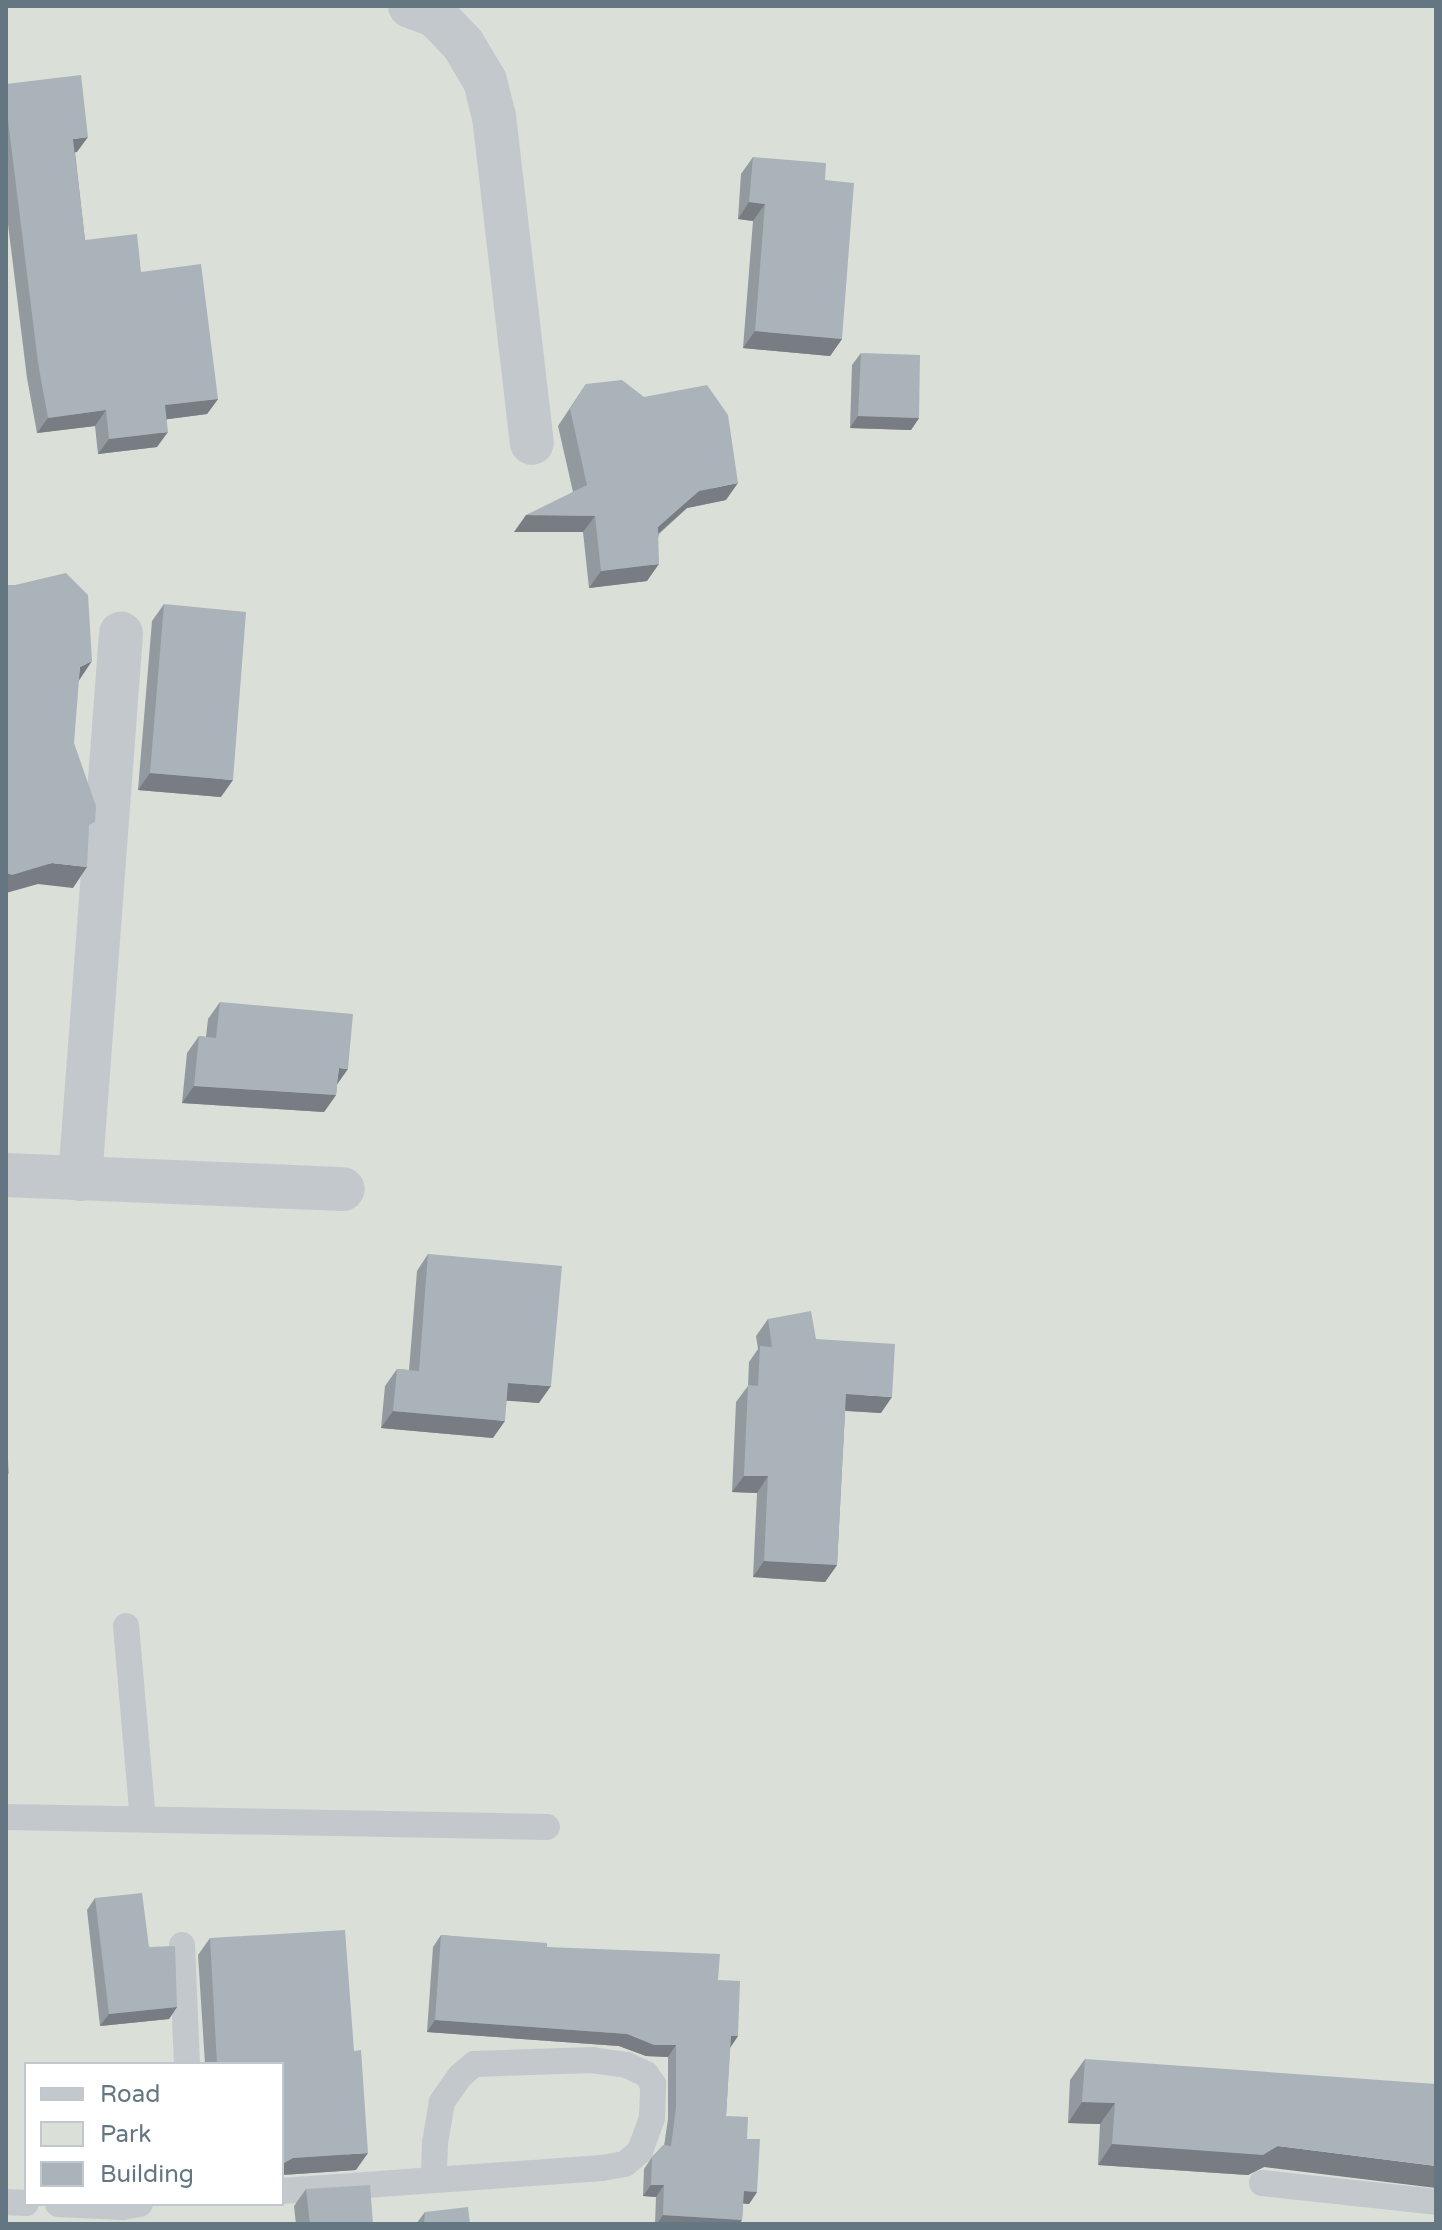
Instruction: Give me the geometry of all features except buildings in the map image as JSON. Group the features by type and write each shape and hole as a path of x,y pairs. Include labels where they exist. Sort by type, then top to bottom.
{"street":[{"path":"410,6 435,15 463,44 485,81 494,116 532,443"},
{"path":"80,1179 121,634"},
{"path":"6,1175 343,1189"}],"lane":[{"path":"126,1626 143,1819"},
{"path":"6,1817 547,1827"},
{"path":"182,1945 187,2062"},
{"path":"284,2191 434,2180 625,2164 640,2151 652,2118 653,2084 646,2074 627,2065 593,2060 474,2064 460,2076 442,2102 435,2143 434,2180"},
{"path":"1262,2183 1436,2202"},
{"path":"101,2206 129,2206"}],"green space":[{"path":"6,6 1436,6 1436,2224 6,2224"}]}
